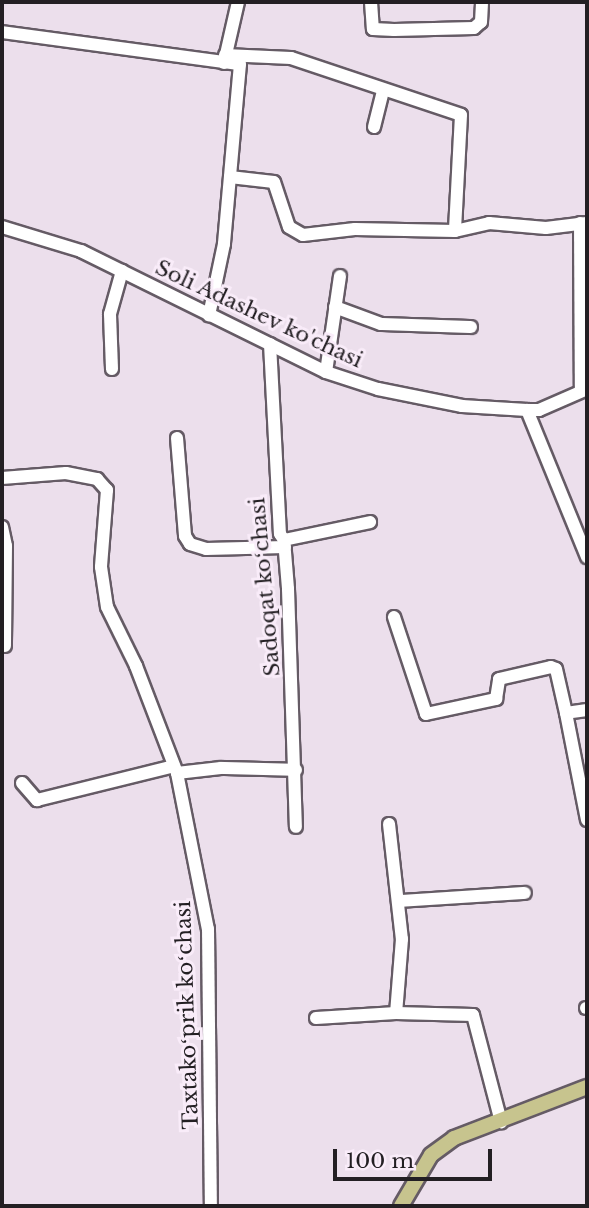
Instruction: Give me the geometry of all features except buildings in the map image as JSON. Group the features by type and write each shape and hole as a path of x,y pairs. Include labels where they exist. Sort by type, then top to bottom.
{"main road":[{"path":"401,1206 431,1155 454,1138 587,1087"}],"street":[{"path":"225,59 237,2"},
{"path":"371,2 373,29 394,30 474,28 481,22 482,2"},
{"path":"2,32 225,59 291,58 335,70 383,90 461,115 455,231"},
{"path":"209,315 220,271 243,75 240,64 225,59"},
{"path":"374,127 383,90"},
{"path":"230,177 274,182 289,227 303,234 348,229 455,231 489,223 546,228 583,223 584,390"},
{"name":"Soli Adashev ko'chasi","path":"2,227 81,251 326,372 462,406 539,410 584,390"},
{"path":"112,369 110,314 122,271"},
{"path":"326,372 340,276"},
{"path":"335,307 381,324 471,327"},
{"name":"Sadoqat koʻchasi","path":"270,344 280,534 285,543 296,770 296,827"},
{"path":"527,410 587,557"},
{"path":"177,438 185,537 190,544 206,549 285,543 370,522"},
{"name":"Taxtakoʻprik koʻchasi","path":"2,478 66,473 97,479 106,485 101,567 107,607 136,666 176,769 208,929 211,1206"},
{"path":"2,527 5,646"},
{"path":"394,617 426,714 496,699 499,679 551,667 556,669 587,820"},
{"path":"566,713 587,710"},
{"path":"22,783 37,800 176,769 296,770"},
{"path":"389,824 400,901 396,1013"},
{"path":"400,901 525,893"},
{"path":"317,1018 396,1013 476,1017 501,1122"}]}
